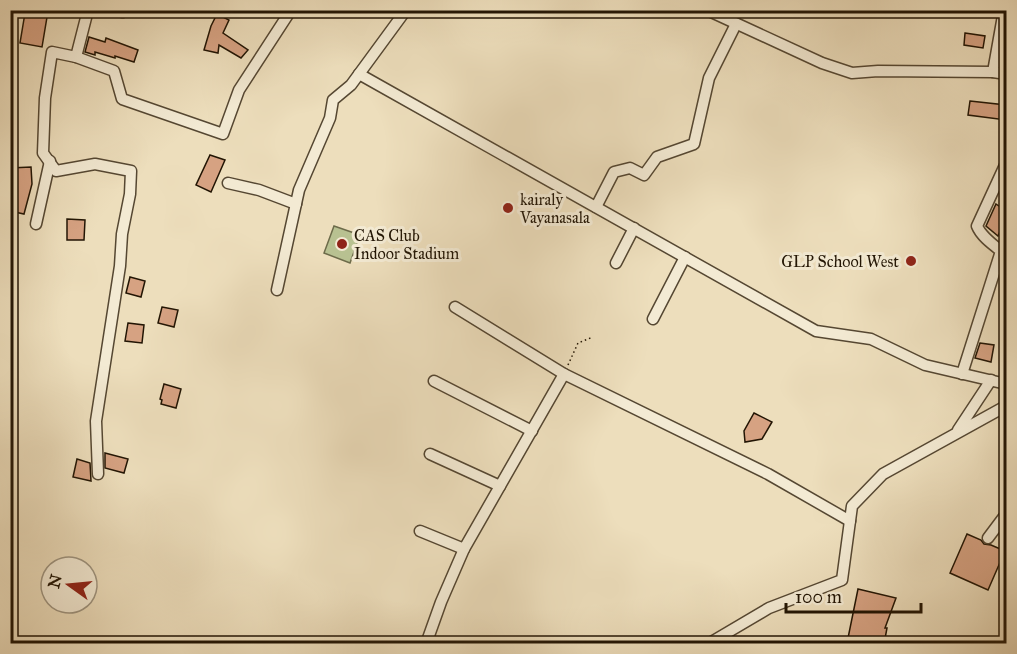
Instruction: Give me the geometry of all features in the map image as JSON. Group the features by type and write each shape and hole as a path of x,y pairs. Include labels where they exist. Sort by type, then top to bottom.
{"street":[{"path":"76,57 88,10"},
{"path":"114,10 122,12 123,10"},
{"path":"98,474 96,421 120,266 131,171 95,164 56,171 43,153 45,98 52,52 76,57 114,71 122,99 223,134 239,90 291,10"},
{"path":"277,290 299,190 330,118 333,100 351,85 406,10"},
{"path":"707,10 822,63 852,73 878,71 1006,74"},
{"path":"993,72 1004,10"},
{"path":"596,207 614,172 630,168 644,175 657,157 694,144 710,78 736,24"},
{"path":"359,74 816,331 871,339 925,365 1006,384"},
{"path":"36,224 50,162"},
{"path":"962,374 1001,251 977,229 977,226 1006,163"},
{"path":"228,183 259,190 296,204"},
{"path":"616,263 634,228"},
{"path":"653,319 685,257"},
{"path":"455,307 564,374 768,474 850,521"},
{"path":"426,644 441,602 465,549 564,374"},
{"path":"955,434 991,380"},
{"path":"434,381 532,431"},
{"path":"708,644 770,608 842,580 852,506 883,474 1006,406"},
{"path":"430,454 500,486"},
{"path":"988,538 1006,514"},
{"path":"420,531 465,549"}],"path":[{"path":"564,374 578,344 593,337"}],"green space":[{"name":"CAS Club Indoor Stadium","path":"334,226 360,235 350,263 324,253"}],"building":[{"path":"25,13 47,17 42,47 20,43"},
{"path":"217,14 229,20 223,33 248,50 241,58 219,45 218,53 204,50"},
{"path":"965,33 985,36 983,48 964,45"},
{"path":"89,37 105,42 106,38 138,50 134,62 115,56 115,58 95,52 95,55 85,52"},
{"path":"970,101 1006,105 1006,120 968,115"},
{"path":"210,155 225,160 211,192 196,185"},
{"path":"31,167 32,184 24,214 10,211 14,184 10,184 10,168"},
{"path":"996,204 1006,211 1006,217 998,236 986,226"},
{"path":"67,219 85,220 84,240 67,240"},
{"path":"130,277 145,281 141,297 126,293"},
{"path":"162,307 178,310 174,327 158,323"},
{"path":"128,323 144,325 142,343 125,341"},
{"path":"980,343 994,345 991,362 975,358"},
{"path":"164,384 181,389 176,408 161,404"},
{"path":"754,413 772,422 762,439 745,442 744,431"},
{"path":"105,453 128,459 124,473 105,468"},
{"path":"77,459 90,463 91,481 73,477"},
{"path":"967,534 981,540 984,544 1005,551 988,590 950,573"},
{"path":"858,589 896,598 885,628 887,628 884,644 870,644 848,638"}],"place":[{"name":"kairaly Vayanasala","path":"508,208"},
{"name":"CAS Club Indoor Stadium","path":"342,244"},
{"name":"GLP School West","path":"911,261"}]}
